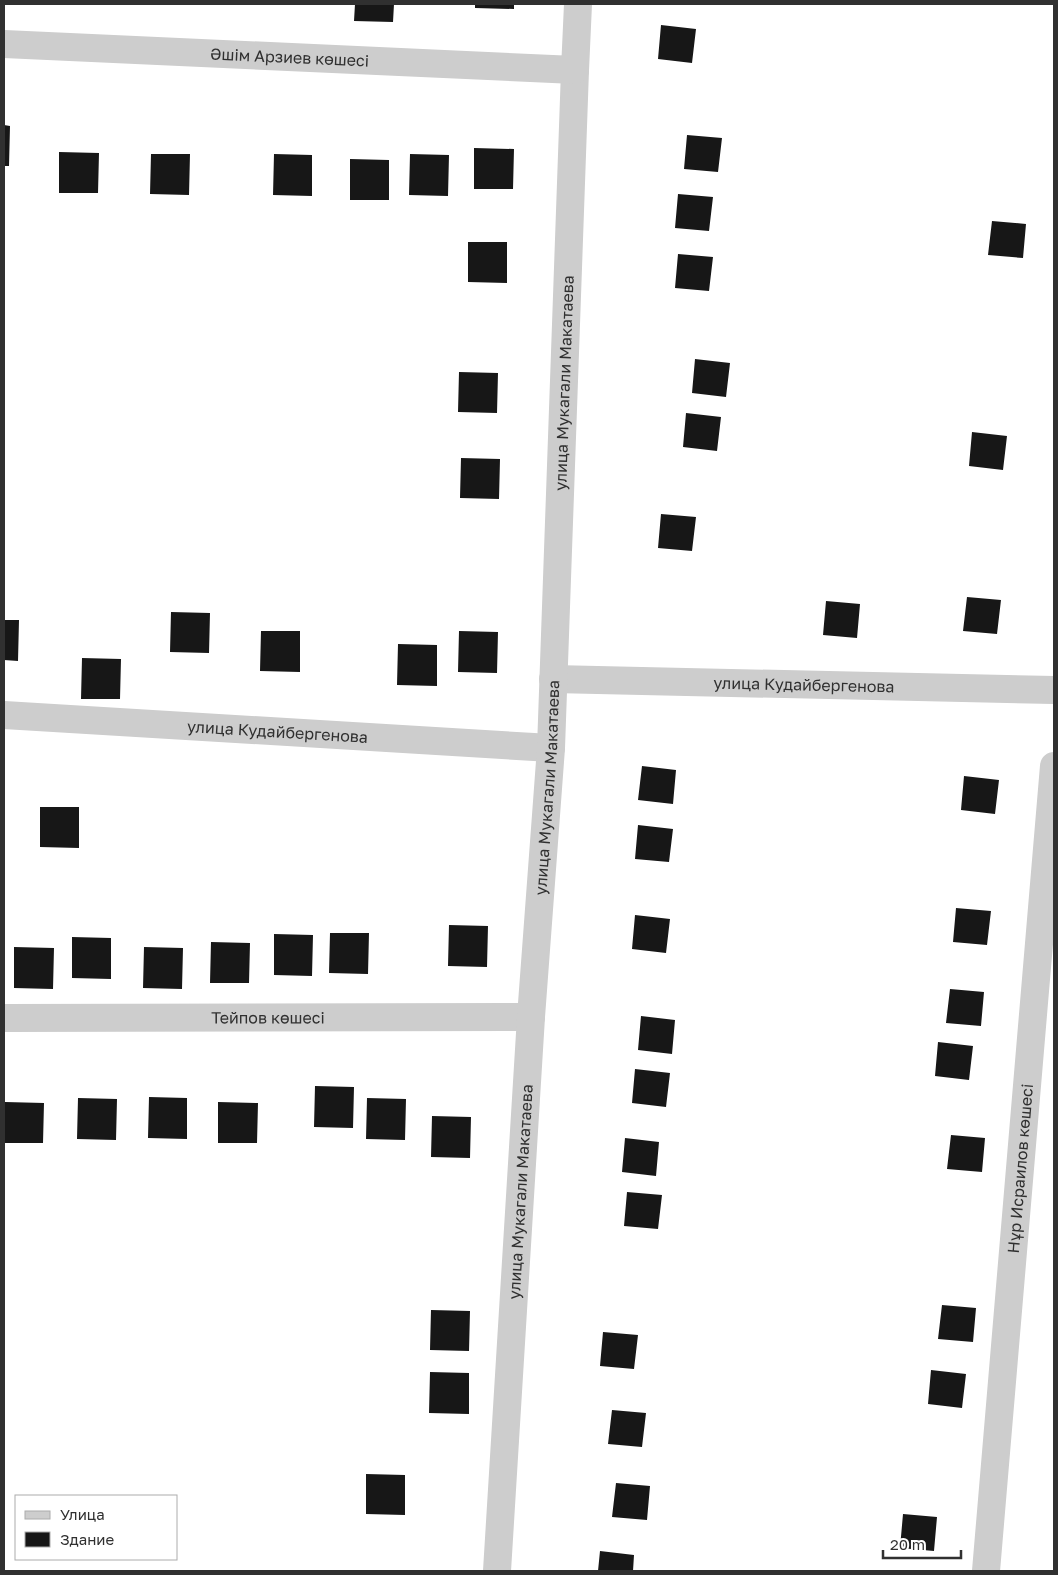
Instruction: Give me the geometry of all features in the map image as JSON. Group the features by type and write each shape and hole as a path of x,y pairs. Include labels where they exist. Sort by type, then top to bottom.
{"street":[{"name":"улица Мукагали Макатаева","path":"497,1571 550,748 578,4"},
{"name":"Әшім Арзиев көшесі","path":"4,44 575,70"},
{"name":"улица Кудайбергенова","path":"553,679 1054,690"},
{"name":"улица Кудайбергенова","path":"4,715 550,748"},
{"name":"Нұр Исраилов көшесі","path":"986,1571 1054,766"},
{"name":"Тейпов көшесі","path":"4,1018 532,1017"}],"building":[{"path":"355,4 394,4 393,22 354,21"},
{"path":"475,4 514,4 514,9 475,8"},
{"path":"661,25 696,29 692,63 658,59"},
{"path":"4,125 10,126 9,166 4,166"},
{"path":"687,135 722,138 718,172 684,169"},
{"path":"474,148 514,149 513,189 474,189"},
{"path":"59,152 99,153 98,193 59,193"},
{"path":"151,154 190,154 189,195 150,194"},
{"path":"274,154 312,155 312,196 273,195"},
{"path":"410,154 449,155 448,196 409,195"},
{"path":"350,159 389,160 389,200 350,200"},
{"path":"678,194 713,197 709,231 675,228"},
{"path":"992,221 1026,224 1023,258 988,255"},
{"path":"468,242 507,242 507,283 468,282"},
{"path":"678,254 713,257 709,291 675,288"},
{"path":"695,359 730,363 726,397 692,393"},
{"path":"459,372 498,373 497,413 458,412"},
{"path":"686,413 721,417 717,451 683,447"},
{"path":"972,432 1007,436 1003,470 969,466"},
{"path":"461,458 500,459 499,499 460,498"},
{"path":"661,514 696,517 692,551 658,548"},
{"path":"967,597 1001,600 997,634 963,631"},
{"path":"826,601 860,604 857,638 823,635"},
{"path":"171,612 210,613 209,653 170,652"},
{"path":"4,620 19,620 18,661 4,660"},
{"path":"261,631 300,631 300,672 260,671"},
{"path":"459,631 498,632 497,673 458,672"},
{"path":"398,644 437,645 437,686 397,685"},
{"path":"82,658 121,659 120,699 81,699"},
{"path":"642,766 676,770 673,804 638,800"},
{"path":"964,776 999,780 995,814 961,810"},
{"path":"40,807 79,807 79,848 40,847"},
{"path":"638,825 673,829 669,862 635,859"},
{"path":"956,908 991,911 987,945 953,942"},
{"path":"635,915 670,919 666,953 632,949"},
{"path":"449,925 488,926 487,967 448,966"},
{"path":"330,933 369,933 368,974 329,973"},
{"path":"274,934 313,935 312,976 274,975"},
{"path":"72,937 111,938 111,979 72,978"},
{"path":"211,942 250,943 249,983 210,983"},
{"path":"14,947 54,948 53,989 14,988"},
{"path":"144,947 183,948 182,989 143,988"},
{"path":"950,989 984,992 981,1026 946,1023"},
{"path":"641,1016 675,1020 672,1054 638,1050"},
{"path":"938,1042 973,1046 969,1080 935,1076"},
{"path":"635,1069 670,1073 666,1107 632,1103"},
{"path":"315,1086 354,1087 353,1128 314,1127"},
{"path":"149,1097 187,1098 187,1139 148,1138"},
{"path":"78,1098 117,1099 116,1140 77,1139"},
{"path":"367,1098 406,1099 405,1140 366,1139"},
{"path":"5,1102 44,1103 43,1143 4,1143"},
{"path":"218,1102 258,1103 257,1143 218,1143"},
{"path":"432,1116 471,1117 470,1158 431,1157"},
{"path":"951,1135 985,1138 982,1172 947,1169"},
{"path":"625,1138 659,1142 656,1176 622,1172"},
{"path":"627,1192 662,1195 658,1229 624,1226"},
{"path":"942,1305 976,1308 973,1342 938,1339"},
{"path":"431,1310 470,1311 469,1351 430,1350"},
{"path":"603,1332 638,1335 634,1369 600,1366"},
{"path":"931,1370 966,1374 962,1408 928,1404"},
{"path":"430,1372 469,1373 469,1414 429,1413"},
{"path":"612,1410 646,1413 642,1447 608,1444"},
{"path":"366,1474 405,1475 405,1515 366,1514"},
{"path":"616,1483 650,1486 647,1520 612,1517"},
{"path":"903,1514 937,1517 934,1551 900,1548"},
{"path":"600,1551 634,1555 633,1571 598,1571"}]}
